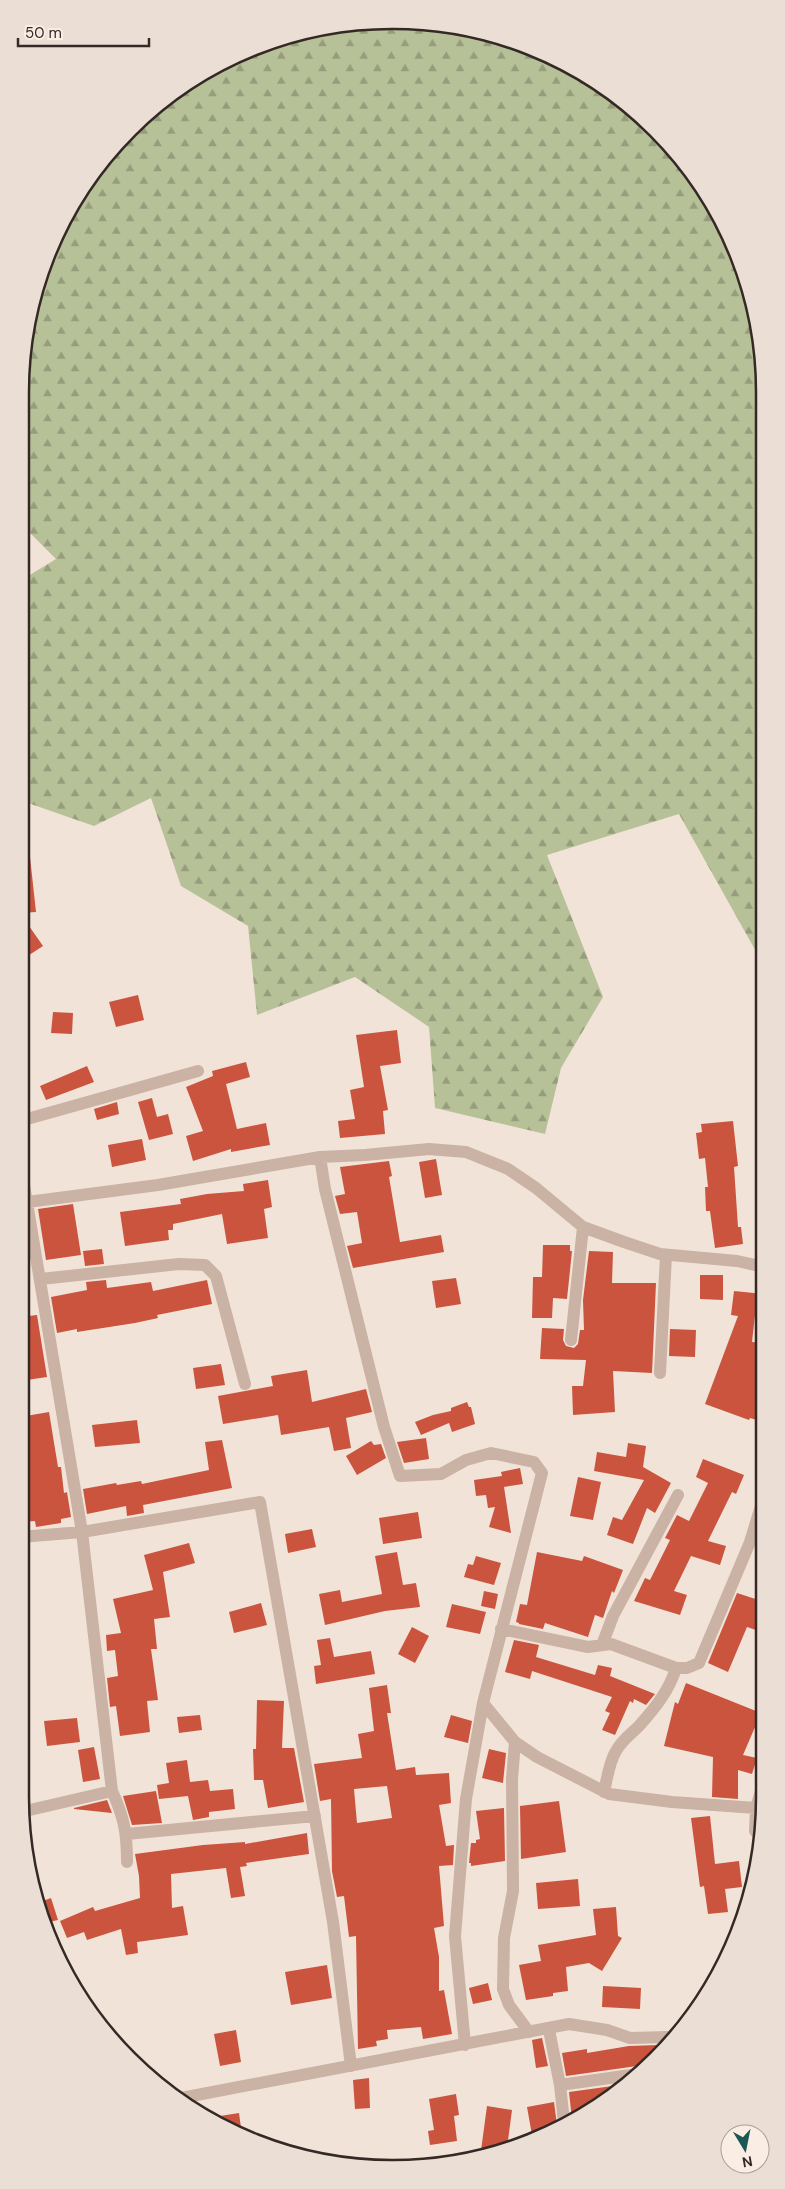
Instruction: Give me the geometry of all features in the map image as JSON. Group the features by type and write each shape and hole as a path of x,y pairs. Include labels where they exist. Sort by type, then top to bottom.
{"street":[{"path":"29,1119 198,1071"},
{"path":"29,1202 158,1185 320,1157 365,1156 429,1149 466,1152 508,1169 536,1188 584,1227 666,1255 737,1261 756,1265"},
{"path":"320,1157 325,1189 384,1427 400,1476 441,1474 466,1460 491,1452 534,1462 542,1473 501,1629 484,1704 466,1799 455,1936 465,2044"},
{"path":"29,1225 41,1279 82,1532 112,1791 120,1808 127,1834 127,1862"},
{"path":"572,1340 584,1227"},
{"path":"660,1373 666,1255"},
{"path":"41,1279 179,1264 205,1265 216,1276 245,1384"},
{"path":"602,1645 613,1616 678,1495"},
{"path":"29,1536 82,1532 260,1502 333,1922 351,2066"},
{"path":"501,1629 588,1647 611,1644 676,1668 687,1668 699,1663 750,1542 756,1522"},
{"path":"604,1792 615,1752 626,1737 638,1728 660,1701 671,1684 676,1668"},
{"path":"484,1704 515,1742 537,1757 609,1794 672,1802 756,1808"},
{"path":"515,1742 512,1779 513,1891 504,1938 503,1989 509,2005 529,2032"},
{"path":"30,1810 112,1791"},
{"path":"127,1834 315,1816"},
{"path":"187,2097 548,2030 569,2024 607,2030 630,2038 665,2037"},
{"path":"548,2030 560,2085 564,2117"},
{"path":"560,2085 625,2076"}],"green space":[{"path":"392,29 440,32 463,36 487,41 532,56 574,77 614,104 650,135 695,190 729,253 744,298 749,322 753,345 756,392 756,952 679,814 547,855 603,997 561,1068 545,1134 435,1108 429,1027 355,977 257,1015 248,926 181,886 151,798 94,826 29,803 29,576 56,559 29,532 29,392 32,345 36,322 41,298 56,253 77,211 104,171 135,135 190,90 232,66 253,56 298,41 345,32"}],"building":[{"path":"29,857 30,857 36,912 29,912"},
{"path":"29,926 43,946 29,955"},
{"path":"138,995 144,1020 116,1027 109,1002"},
{"path":"53,1012 73,1013 72,1034 51,1033"},
{"path":"397,1030 401,1063 380,1066 388,1110 383,1111 385,1134 340,1138 338,1121 355,1119 350,1090 364,1087 356,1035"},
{"path":"246,1062 250,1077 226,1084 237,1129 266,1123 270,1145 231,1152 231,1149 193,1161 186,1136 203,1131 186,1087 213,1076 212,1071"},
{"path":"87,1066 94,1082 46,1100 40,1086"},
{"path":"152,1098 157,1117 168,1114 173,1134 149,1140 138,1102"},
{"path":"117,1102 119,1114 97,1120 94,1109"},
{"path":"733,1121 738,1166 734,1167 738,1227 741,1227 743,1244 715,1248 710,1211 706,1211 705,1187 708,1187 705,1158 699,1159 696,1133 702,1132 701,1124"},
{"path":"142,1139 146,1160 112,1167 108,1145"},
{"path":"436,1159 442,1195 425,1198 419,1162"},
{"path":"389,1161 392,1176 389,1177 400,1242 441,1235 444,1252 353,1268 347,1246 362,1243 357,1212 340,1214 335,1196 345,1194 340,1167"},
{"path":"268,1180 272,1207 264,1209 268,1238 227,1244 222,1214 173,1224 173,1230 168,1230 169,1240 125,1246 120,1212 181,1204 180,1199 207,1194 244,1191 243,1184"},
{"path":"73,1204 81,1255 46,1260 38,1209"},
{"path":"543,1245 570,1245 570,1251 572,1251 567,1299 553,1298 552,1318 532,1318 533,1277 542,1277"},
{"path":"102,1249 104,1264 85,1266 83,1251"},
{"path":"589,1251 613,1252 612,1283 656,1283 652,1373 613,1371 615,1412 573,1415 572,1386 583,1386 586,1360 540,1359 542,1328 564,1329 563,1340 566,1346 574,1348 578,1344 580,1330 584,1330 583,1300"},
{"path":"700,1275 723,1275 723,1300 700,1299"},
{"path":"456,1278 461,1304 436,1308 432,1281"},
{"path":"106,1280 107,1288 151,1282 153,1291 207,1280 212,1304 157,1315 158,1318 135,1323 77,1332 77,1329 57,1333 51,1297 87,1290 86,1282"},
{"path":"734,1291 756,1293 756,1315 752,1342 756,1342 756,1420 750,1418 749,1420 705,1404 738,1316 731,1315"},
{"path":"37,1315 47,1377 29,1380 29,1316"},
{"path":"670,1329 696,1330 695,1357 669,1356"},
{"path":"221,1364 225,1385 196,1389 193,1368"},
{"path":"307,1370 312,1402 366,1389 372,1412 346,1418 351,1448 334,1451 329,1427 281,1435 278,1415 223,1424 218,1396 273,1386 271,1376"},
{"path":"467,1402 469,1407 471,1407 475,1424 452,1432 449,1423 421,1435 415,1422 451,1411 451,1408"},
{"path":"49,1412 58,1467 61,1467 64,1493 67,1492 71,1517 61,1519 61,1523 36,1527 35,1521 29,1521 29,1415"},
{"path":"137,1420 140,1443 95,1447 92,1425"},
{"path":"426,1438 429,1459 404,1463 397,1442"},
{"path":"222,1440 232,1488 143,1505 144,1513 127,1516 126,1506 87,1514 83,1489 116,1483 117,1485 141,1481 142,1484 209,1470 205,1442"},
{"path":"371,1441 374,1445 381,1444 386,1458 357,1475 346,1456"},
{"path":"628,1443 646,1446 643,1467 671,1483 655,1513 647,1508 633,1544 607,1535 613,1517 622,1520 644,1480 594,1471 597,1452 626,1457"},
{"path":"703,1459 744,1475 736,1494 732,1492 708,1541 726,1546 720,1565 691,1556 674,1591 687,1595 680,1615 634,1601 645,1578 650,1580 670,1540 665,1538 677,1515 689,1521 708,1483 696,1477"},
{"path":"520,1468 523,1484 504,1487 511,1533 489,1527 495,1507 488,1508 486,1495 476,1496 474,1480 502,1476 501,1472"},
{"path":"578,1477 601,1482 593,1520 570,1516"},
{"path":"418,1512 422,1538 383,1544 379,1518"},
{"path":"312,1529 316,1547 288,1553 285,1534"},
{"path":"189,1543 195,1563 163,1572 170,1617 154,1619 157,1649 151,1649 158,1700 147,1701 150,1732 120,1736 116,1706 110,1707 107,1678 118,1676 115,1650 107,1651 106,1635 121,1633 113,1599 153,1590 144,1555"},
{"path":"397,1552 403,1585 416,1583 420,1607 385,1611 325,1625 319,1594 340,1590 342,1602 382,1594 375,1556"},
{"path":"537,1552 582,1561 584,1556 623,1570 614,1593 612,1591 603,1618 595,1615 588,1637 545,1623 543,1629 516,1622 520,1604 527,1605"},
{"path":"476,1556 501,1563 494,1585 464,1577 468,1564 473,1565"},
{"path":"484,1591 498,1594 495,1609 481,1606"},
{"path":"737,1593 756,1599 756,1630 747,1627 728,1672 708,1663"},
{"path":"261,1603 267,1625 234,1633 229,1612"},
{"path":"452,1604 486,1612 480,1634 446,1627"},
{"path":"412,1627 429,1636 415,1663 398,1654"},
{"path":"330,1638 334,1657 371,1651 375,1674 316,1684 314,1666 321,1665 317,1640"},
{"path":"514,1640 539,1645 536,1657 595,1675 598,1665 612,1668 610,1676 655,1694 646,1705 634,1699 633,1703 630,1701 615,1735 602,1730 610,1713 605,1711 612,1697 532,1671 530,1679 505,1672"},
{"path":"686,1683 756,1711 756,1725 743,1755 756,1758 756,1761 752,1774 738,1770 738,1799 712,1797 713,1757 664,1746 675,1702 678,1704"},
{"path":"387,1685 391,1713 387,1713 396,1770 415,1767 416,1775 449,1773 451,1803 439,1805 446,1846 454,1845 453,1865 439,1866 444,1926 434,1928 439,1957 439,1991 444,1990 452,2034 423,2039 421,2027 387,2030 388,2039 376,2041 377,2046 358,2049 356,1936 349,1937 344,1896 337,1897 332,1871 331,1799 320,1801 314,1764 362,1758 358,1734 374,1731 369,1688","holes":["387,1786 392,1818 357,1823 354,1789"]},
{"path":"257,1700 284,1701 282,1748 294,1748 304,1802 268,1808 263,1780 254,1780 253,1749 256,1749"},
{"path":"200,1715 202,1730 179,1733 177,1717"},
{"path":"451,1715 472,1721 468,1743 444,1737"},
{"path":"77,1718 80,1742 47,1746 44,1721"},
{"path":"94,1747 100,1779 83,1782 78,1750"},
{"path":"489,1749 506,1753 503,1783 482,1778"},
{"path":"187,1760 190,1782 208,1780 210,1791 233,1789 235,1809 209,1812 209,1817 193,1820 188,1796 159,1799 157,1785 169,1783 166,1763"},
{"path":"156,1791 162,1823 132,1825 123,1796"},
{"path":"107,1800 112,1813 74,1809 74,1808"},
{"path":"559,1801 566,1852 521,1859 520,1806"},
{"path":"504,1808 505,1861 471,1866 471,1863 469,1863 471,1843 476,1843 476,1840 480,1839 476,1811"},
{"path":"710,1816 715,1864 739,1861 742,1887 725,1889 728,1912 708,1914 704,1886 700,1887 691,1818"},
{"path":"307,1833 309,1854 246,1863 247,1866 240,1867 245,1896 231,1898 226,1868 171,1874 172,1908 183,1906 188,1935 137,1942 138,1953 126,1955 121,1929 87,1940 84,1932 67,1938 60,1921 93,1907 95,1911 140,1898 135,1854 203,1845 245,1842 245,1844"},
{"path":"578,1879 580,1906 538,1909 536,1883"},
{"path":"51,1898 58,1920 51,1922 44,1900"},
{"path":"616,1907 618,1936 622,1938 602,1971 589,1963 566,1967 568,1991 553,1993 553,1996 526,2000 519,1965 541,1961 538,1945 596,1935 593,1909"},
{"path":"327,1965 332,1998 291,2005 285,1972"},
{"path":"488,1983 492,2000 473,2004 469,1988"},
{"path":"603,1986 641,1988 640,2009 602,2007"},
{"path":"236,2030 241,2062 220,2066 214,2034"},
{"path":"542,2038 548,2066 536,2068 532,2040"},
{"path":"658,2045 636,2066 566,2076 562,2053 587,2049 587,2053 629,2046"},
{"path":"369,2078 370,2108 355,2109 353,2080"},
{"path":"613,2086 571,2113 569,2092"},
{"path":"456,2094 459,2115 454,2116 457,2141 430,2145 428,2131 434,2130 429,2099"},
{"path":"554,2102 556,2121 532,2133 527,2107"},
{"path":"487,2106 512,2110 508,2141 481,2149"},
{"path":"239,2113 241,2127 232,2123 219,2116"}]}
